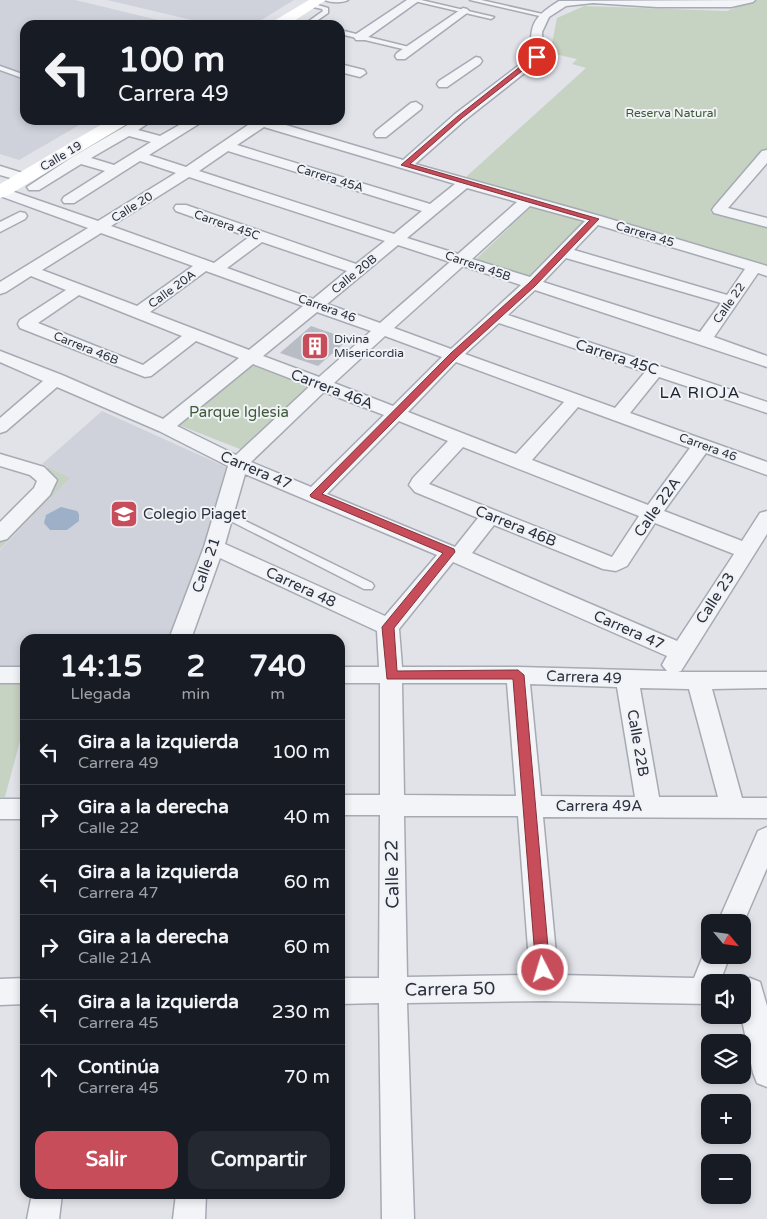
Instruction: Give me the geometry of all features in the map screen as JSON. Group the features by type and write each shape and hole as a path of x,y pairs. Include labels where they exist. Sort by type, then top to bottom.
{"main road":[{"path":"272,20 311,2"},
{"path":"284,20 311,2"},
{"name":"Calle 19","path":"9,183 95,125"},
{"name":"Calle 19","path":"9,183 124,126"}],"street":[{"path":"360,37 414,0"},
{"path":"547,0 564,3 593,0 657,4 731,4 750,0"},
{"path":"710,0 731,4"},
{"path":"405,165 460,117 537,57 536,32 544,15 564,3"},
{"path":"406,52 463,11"},
{"path":"443,84 476,61"},
{"path":"345,69 360,73"},
{"path":"381,134 416,106"},
{"path":"69,200 189,125"},
{"name":"Calle 20","path":"0,289 189,171 227,146 254,125"},
{"name":"Carrera 45","path":"272,125 759,269"},
{"path":"124,126 162,141"},
{"path":"9,183 79,159 97,141"},
{"name":"Carrera 45A","path":"227,146 434,210"},
{"name":"Carrera 45B","path":"139,156 397,239 767,362"},
{"path":"79,159 116,170"},
{"path":"764,161 719,210 767,223"},
{"name":"Calle 20B","path":"165,426 434,210 461,182"},
{"name":"Carrera 46","path":"9,183 102,226 767,469"},
{"name":"Calle 21","path":"182,634 214,546 238,464 321,385 528,200"},
{"name":"Carrera 45C","path":"181,208 358,270"},
{"path":"0,228 20,216"},
{"path":"315,495 454,355 532,284 595,219"},
{"name":"Calle 20A","path":"138,313 260,236"},
{"path":"564,252 730,301"},
{"name":"Calle 22","path":"704,340 730,301 759,269"},
{"name":"Carrera 46A","path":"29,270 746,551"},
{"name":"Carrera 46B","path":"78,290 26,324 145,372 194,335"},
{"name":"Carrera 45C","path":"496,316 767,408"},
{"name":"Carrera 47","path":"0,356 165,426 238,464 454,554 680,652"},
{"path":"619,414 656,370"},
{"path":"0,427 56,380"},
{"path":"519,462 575,400"},
{"name":"Carrera 46B","path":"460,439 418,485 610,564"},
{"name":"Calle 22A","path":"610,564 616,564 620,561 651,514 702,445"},
{"path":"0,460 37,471 47,480 43,491 0,534"},
{"path":"388,627 490,516"},
{"name":"Calle 23","path":"665,680 680,652 767,518"},
{"name":"Carrera 48","path":"214,546 388,627"},
{"name":"Calle 22","path":"388,627 392,675 393,989 398,1219"},
{"path":"0,675 20,675"},
{"name":"Carrera 49","path":"345,675 518,675 698,681 767,680"},
{"path":"518,675 545,988"},
{"name":"Calle 22B","path":"627,678 649,807"},
{"path":"698,681 733,808"},
{"name":"Carrera 49A","path":"345,806 767,808"},
{"path":"0,809 20,809"},
{"path":"734,914 767,838"},
{"name":"Carrera 50","path":"345,991 545,988 701,990"},
{"path":"753,991 767,1073"},
{"path":"0,992 20,992"},
{"path":"43,1219 46,1199"},
{"path":"189,1219 191,1199"}],"lane":[{"path":"328,0 345,0"},
{"path":"414,0 491,16"},
{"path":"473,0 544,15"},
{"path":"311,2 326,8 326,12 314,20"},
{"path":"345,33 406,52"},
{"path":"0,68 20,75"},
{"path":"223,513 368,586"}],"shaded area":[{"path":"0,0 75,0 158,20 20,20 20,125 79,125 19,160 0,154"},
{"path":"107,0 294,0 261,20 192,20"},
{"name":"Colegio Piaget","path":"102,411 226,467 179,634 20,634 20,675 0,675 0,550 69,478 42,464"}],"green space":[{"name":"Reserva Natural","path":"753,0 767,0 767,150 710,212 767,228 767,267 466,177 586,68 572,64 577,59 550,53 557,18 584,6 727,11"},
{"path":"532,206 588,222 533,280 473,262"},
{"name":"Parque Iglesia","path":"248,361 312,385 245,451 176,424"},
{"path":"48,467 70,478 0,549 0,539 54,484 40,471"},
{"path":"0,684 20,684 20,741 5,797 0,797"}],"water":[{"path":"61,507 77,511 79,521 67,530 50,530 44,523 46,515"}],"building":[{"name":"Divina Misericordia","path":"311,326 349,339 318,366 280,353"}],"place":[{"name":"Divina Misericordia","path":"315,346"},
{"name":"Colegio Piaget","path":"124,514"}],"district":[{"name":"LA RIOJA","path":"700,392"}],"route":[{"path":"537,57 460,117 405,165 595,219 532,284 454,355 315,495 450,552 388,627 392,675 518,675 543,970"}]}
